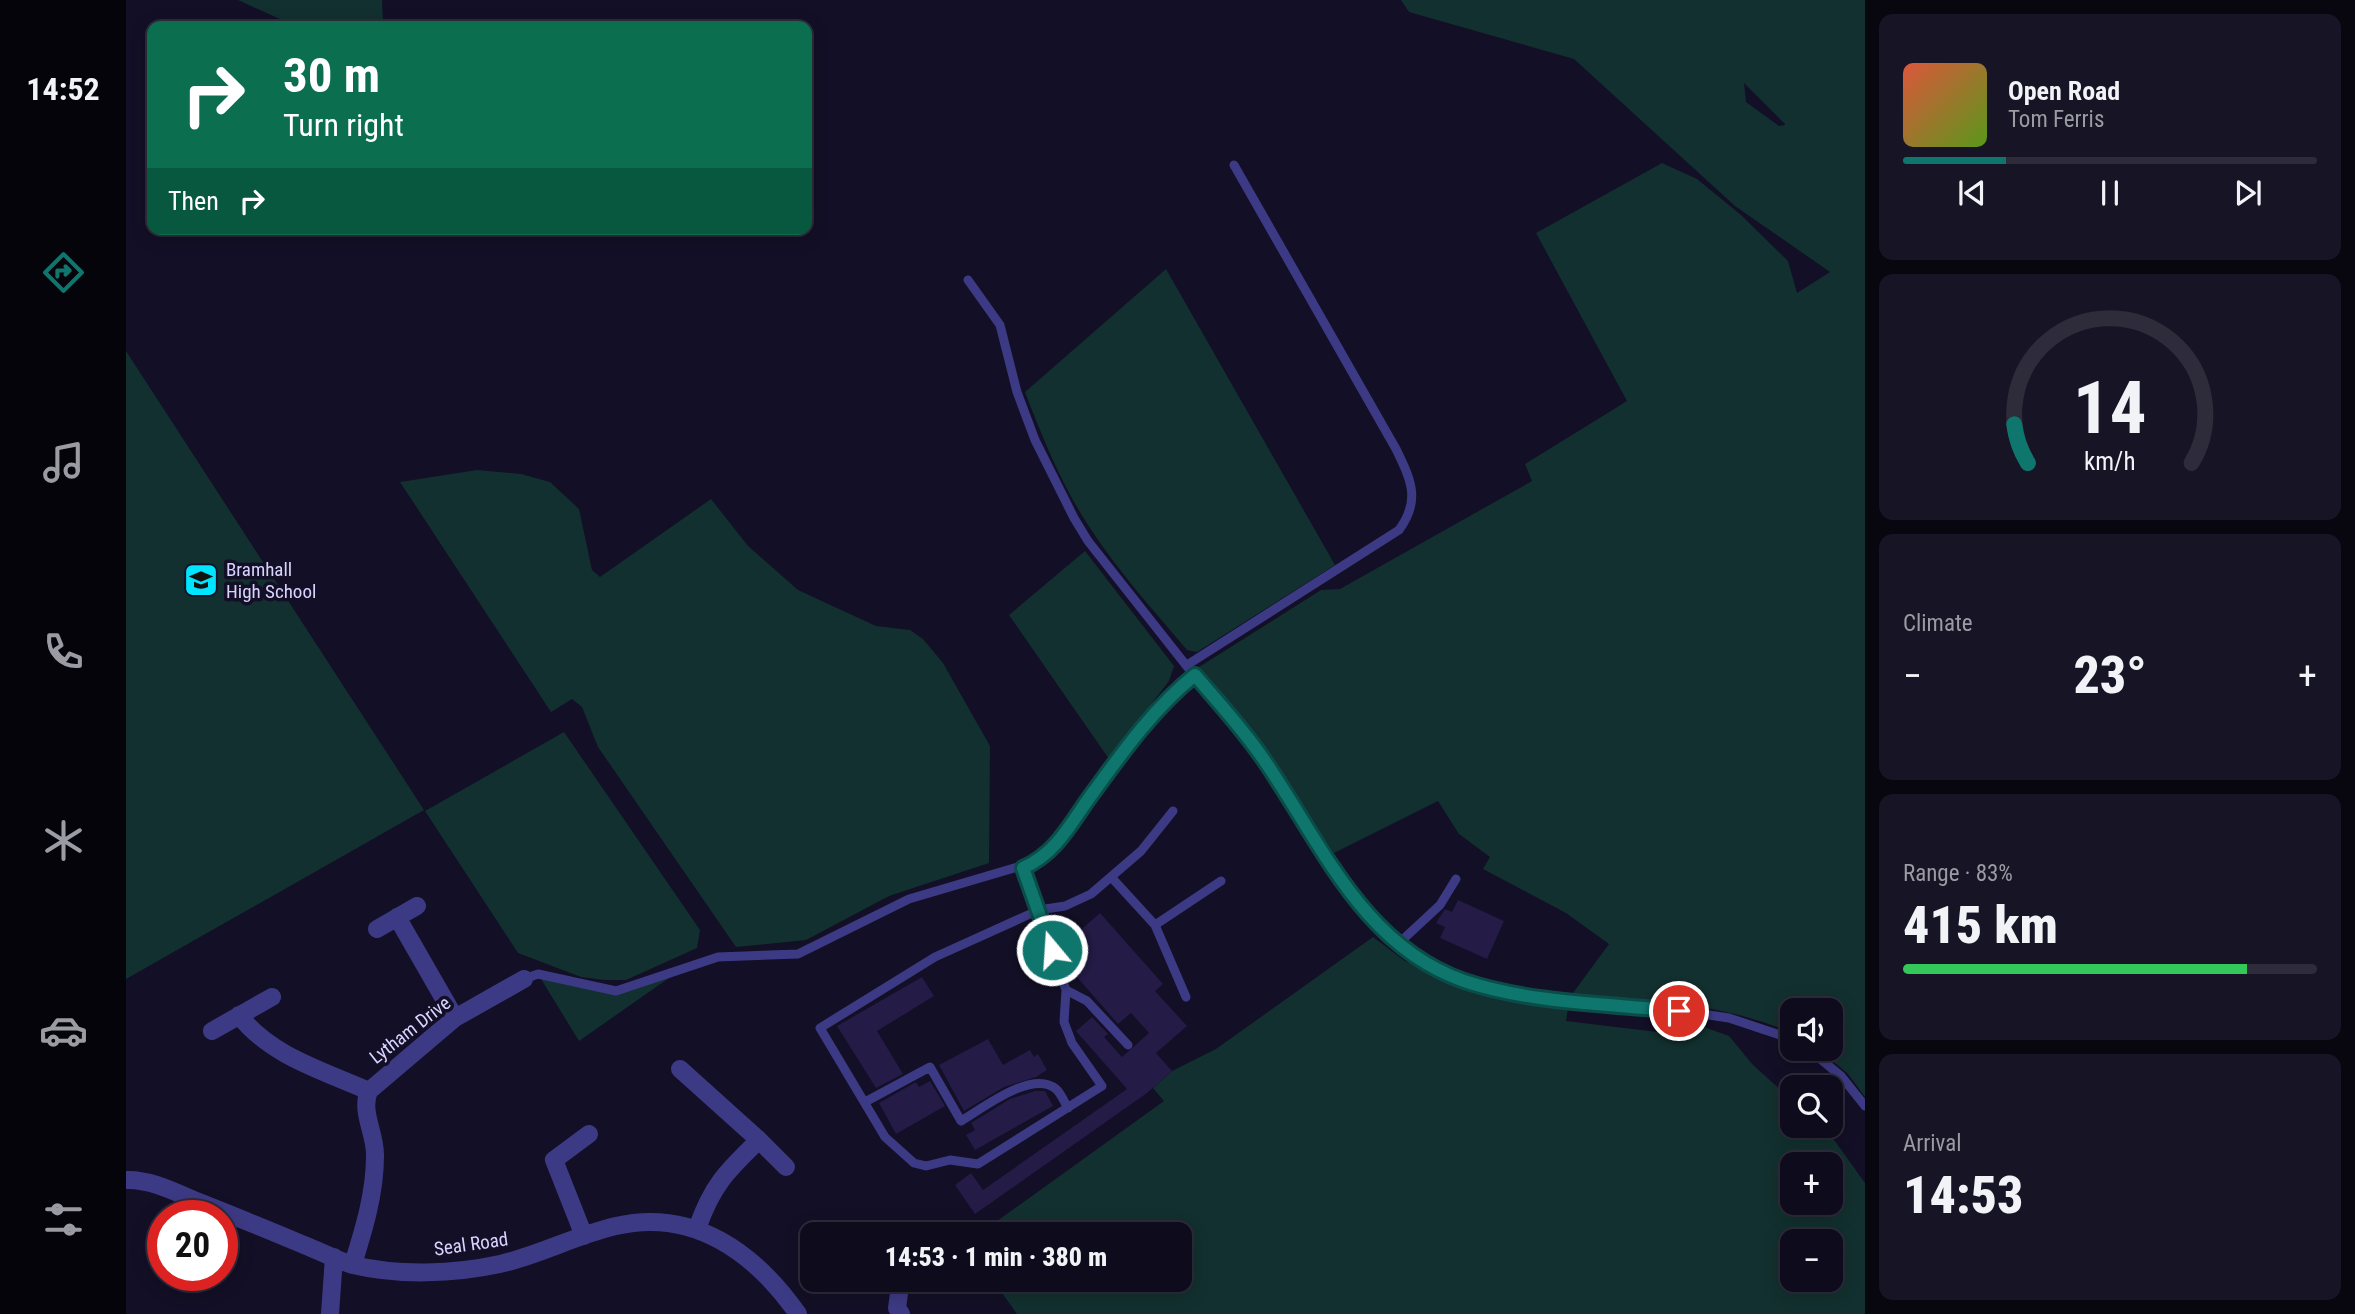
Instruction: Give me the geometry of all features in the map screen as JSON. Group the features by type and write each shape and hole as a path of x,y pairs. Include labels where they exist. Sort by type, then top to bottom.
{"street":[{"path":"377,929 417,906"},
{"path":"397,917 455,1018"},
{"name":"Lytham Drive","path":"353,1264 365,1227 374,1179 376,1152 365,1102 369,1091 455,1018 524,979"},
{"path":"212,1031 272,997"},
{"path":"239,1015 263,1040 281,1051 369,1091"},
{"path":"680,1069 786,1167"},
{"path":"584,1236 554,1160 589,1134"},
{"path":"697,1229 707,1198 725,1173 759,1140"},
{"name":"Seal Road","path":"126,1180 163,1187 353,1264 452,1271 500,1264 615,1226 648,1221 697,1229 741,1252 775,1281 798,1314"},
{"path":"330,1314 334,1257"},
{"path":"899,1292 897,1308 901,1314"}],"lane":[{"path":"1187,665 1399,530 1412,507 1414,493 1396,449 1234,165"},
{"path":"968,280 1000,326 1026,416 1074,518 1088,541 1262,756 1359,906 1398,944 1438,970 1511,994 1716,1016 1780,1035"},
{"path":"524,979 538,974 616,991 718,957 798,954 909,899 1023,868 1052,852 1129,746 1178,688 1195,675"},
{"path":"1023,868 1039,910 1066,990 1064,1022 1072,1043 1102,1086 978,1164 950,1160 926,1166 914,1163 885,1137 820,1028 935,957 1039,910 1065,906 1091,894 1141,851 1173,811"},
{"path":"1112,878 1155,925 1186,997"},
{"path":"1398,944 1440,905 1457,878"},
{"path":"1155,925 1221,881"},
{"path":"1066,990 1087,1001 1128,1045"},
{"path":"1823,1061 1841,1076 1865,1106"},
{"path":"865,1102 930,1068 961,1121 1024,1084 1042,1082 1055,1089 1068,1108"}],"green space":[{"path":"238,0 382,0 383,21 284,21"},
{"path":"1401,0 1865,0 1865,1097 1848,1074 1832,1061 1843,1061 1843,998 1780,998 1780,1028 1739,1015 1683,1004 1570,997 1609,944 1566,913 1483,869 1490,857 1459,834 1438,801 1334,853 1277,767 1199,667 1321,590 1340,589 1532,481 1525,464 1627,401 1536,233 1662,163 1697,179 1741,215 1788,261 1797,293 1830,272 1735,206 1574,59 1409,12","holes":["1744,83 1785,125 1779,126 1746,102"]},
{"path":"1166,269 1335,565 1197,652 1187,650 1124,575 1090,528 1062,479 1025,392"},
{"name":"Bramhall High School","path":"126,351 424,810 126,979"},
{"path":"477,470 521,474 550,482 579,509 592,570 600,577 711,499 748,546 798,590 876,626 910,630 923,639 943,663 990,746 989,863 889,896 806,940 736,947 598,747 582,707 572,699 551,712 400,482"},
{"path":"1085,551 1174,666 1169,681 1109,759 1009,615"},
{"path":"564,732 700,930 697,948 626,980 581,977 518,953 425,811"},
{"path":"1373,937 1405,961 1461,987 1496,997 1537,999 1568,1008 1566,1021 1674,1034 1696,1024 1729,1036 1753,1065 1780,1089 1780,1138 1833,1138 1843,1152 1780,1152 1780,1215 1843,1215 1843,1152 1865,1183 1865,1314 1017,1314 1001,1292 1192,1292 1192,1222 996,1222 1164,1101 1153,1088 1172,1071 1216,1049"},
{"path":"679,971 579,1041 538,974 602,990"}],"building":[{"path":"1458,900 1504,921 1487,959 1440,938 1445,927 1436,923 1445,909 1452,912"},
{"path":"1100,913 1163,984 1155,991 1187,1026 1156,1053 1172,1071 1147,1093 975,1214 955,1185 971,1173 983,1190 1127,1089 1076,1031 1092,1017 1108,1034 1104,1037 1122,1057 1149,1033 1131,1013 1118,1024 1063,961 1059,949"},
{"path":"922,977 934,996 877,1031 903,1074 876,1088 837,1026"},
{"path":"988,1039 1003,1065 1030,1050 1034,1057 1038,1054 1047,1070 1036,1077 1004,1087 964,1111 939,1065"},
{"path":"930,1081 945,1106 896,1134 879,1103 916,1082 919,1087"},
{"path":"1035,1091 1045,1091 1053,1106 975,1150 966,1135 975,1130 971,1123 1010,1099"}],"place":[{"name":"Bramhall High School","path":"201,580"}],"route":[{"path":"1052,950 1023,868 1052,852 1129,746 1178,688 1195,675 1262,756 1359,906 1388,936 1423,961 1463,981 1511,994 1679,1011"}]}
